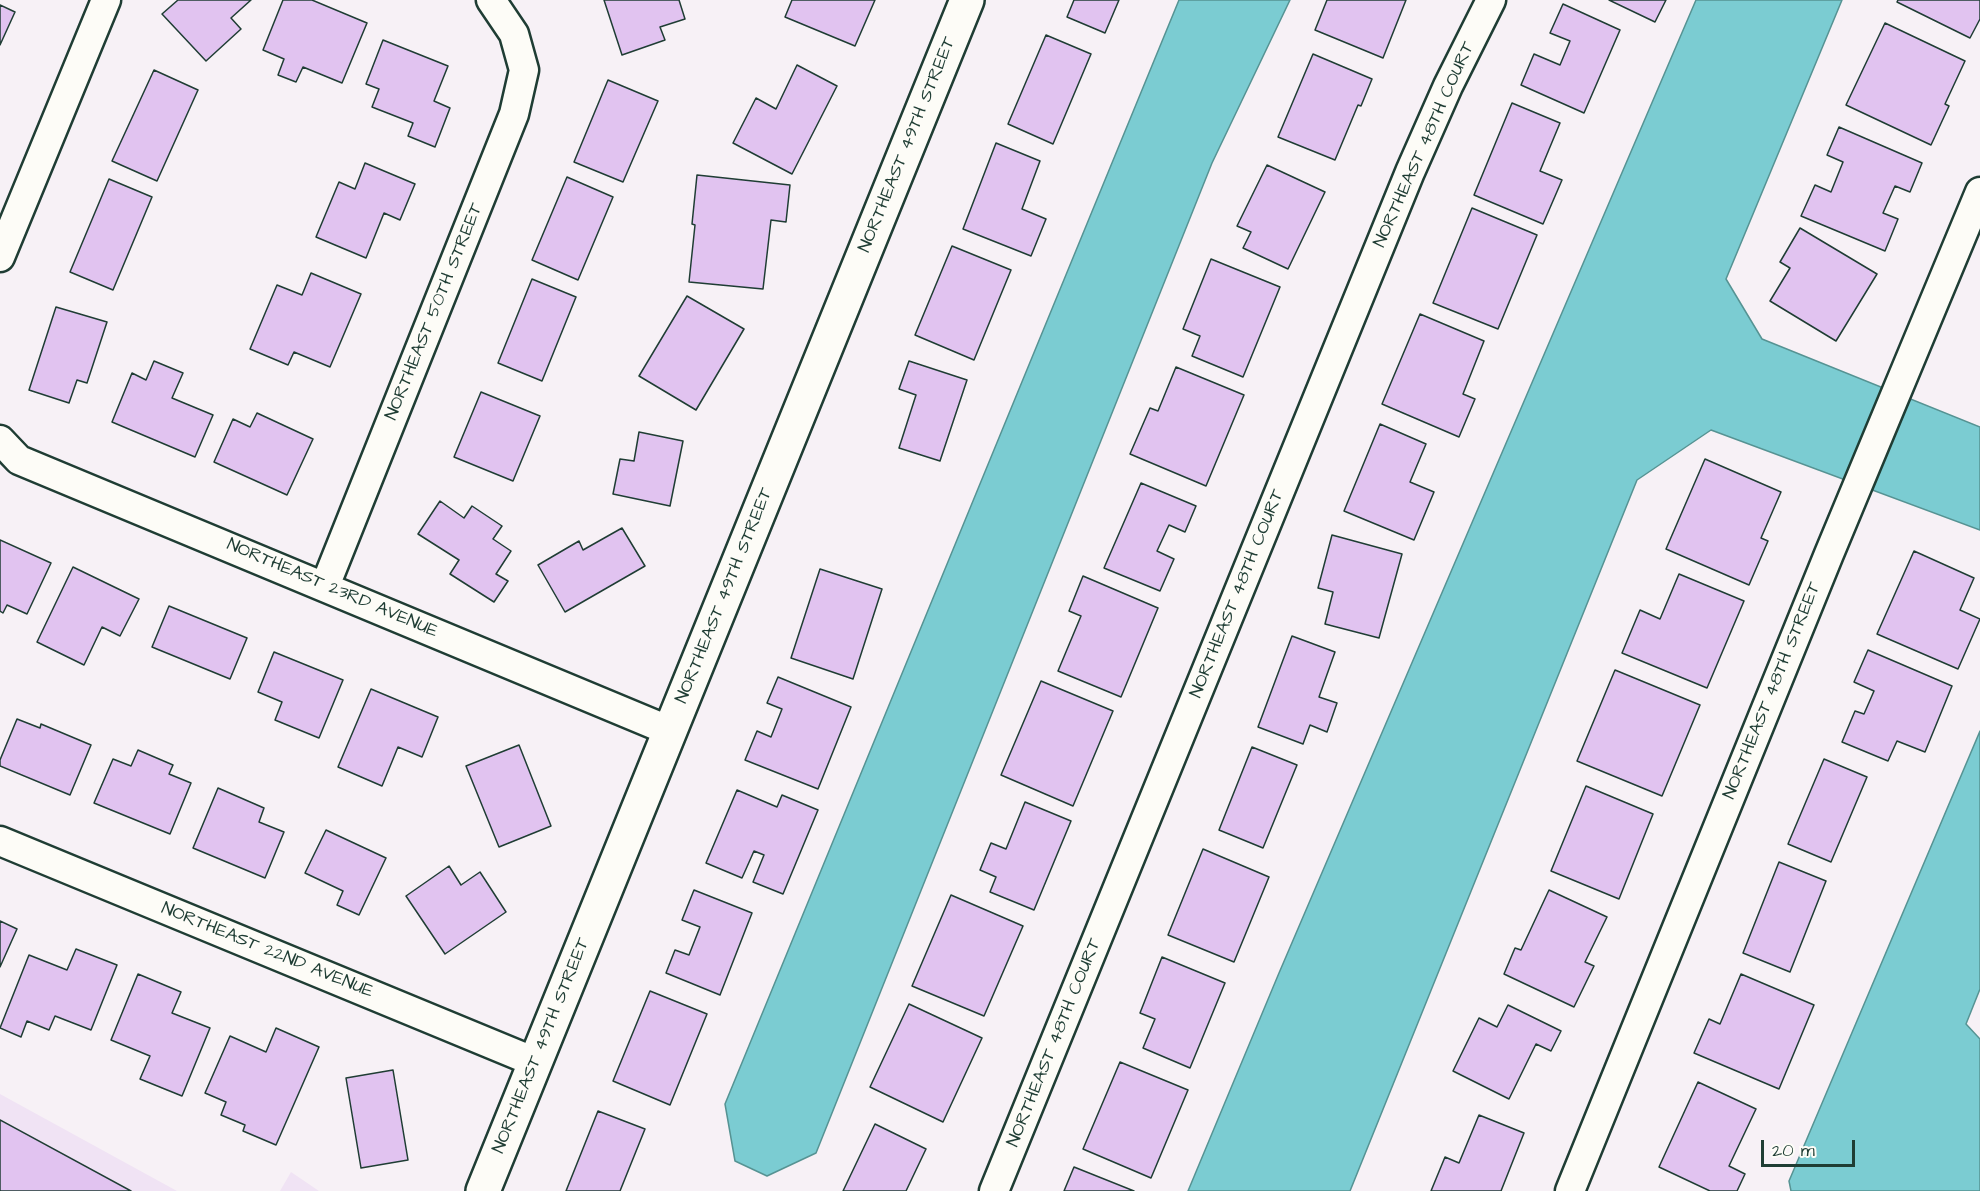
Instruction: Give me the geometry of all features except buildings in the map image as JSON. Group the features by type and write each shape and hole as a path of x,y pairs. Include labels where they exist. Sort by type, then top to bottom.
{"street":[{"path":"0,256 106,0"},
{"name":"NORTHEAST 50TH STREET","path":"325,586 514,114 524,70 514,34 491,0"},
{"name":"NORTHEAST 49TH STREET","path":"483,1191 967,0"},
{"name":"NORTHEAST 48TH COURT","path":"994,1191 1410,172 1448,86 1491,0"},
{"name":"NORTHEAST 48TH STREET","path":"1570,1191 1829,554 1980,192"},
{"name":"NORTHEAST 23RD AVENUE","path":"0,440 19,460 670,731"},
{"name":"NORTHEAST 22ND AVENUE","path":"0,841 535,1062"}],"shaded area":[{"path":"0,1094 177,1191 0,1191"},
{"path":"291,1172 319,1191 280,1191"}],"water":[{"path":"1179,0 1290,0 1212,163 816,1153 767,1176 735,1161 725,1104"},
{"path":"1696,0 1842,0 1726,279 1762,339 1980,427 1980,530 1711,430 1637,480 1350,1191 1188,1191 1279,973"},
{"path":"1980,731 1980,989 1966,1024 1980,1039 1980,1191 1791,1191 1789,1181"}]}
